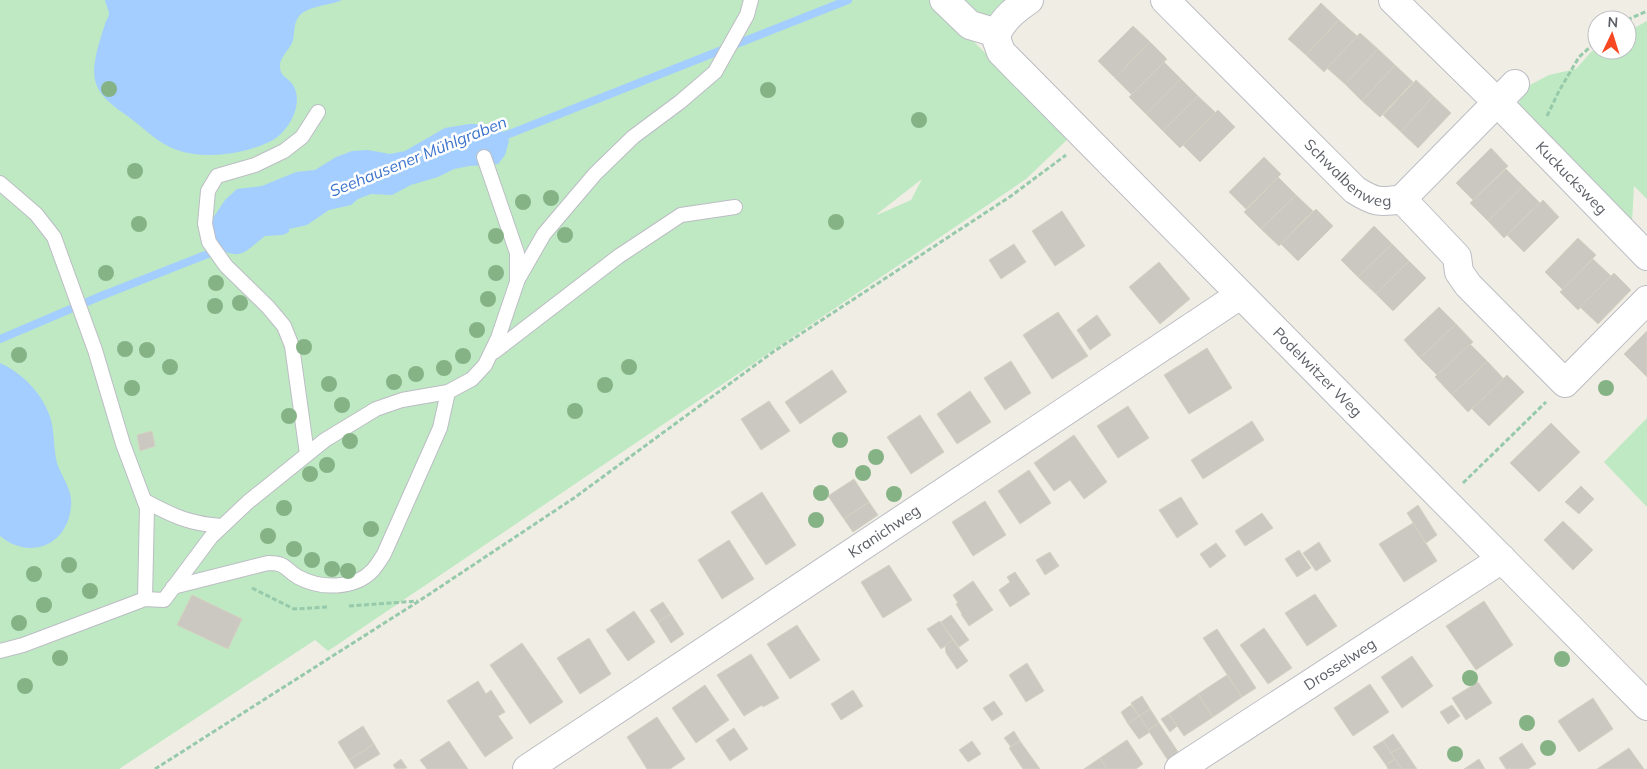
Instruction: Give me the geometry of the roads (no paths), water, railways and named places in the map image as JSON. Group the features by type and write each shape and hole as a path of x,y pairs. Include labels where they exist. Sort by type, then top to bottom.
{"street":[{"path":"944,0 970,25 997,33 1010,13 1029,0"},
{"name":"Schwalbenweg","path":"1165,0 1355,190 1371,200 1387,201 1402,199 1457,257 1459,272 1468,285 1565,383 1647,300"},
{"name":"Kuckucksweg","path":"1393,0 1506,93 1536,142 1647,256"},
{"name":"Podelwitzer Weg","path":"997,33 1000,52 1647,706"},
{"path":"1402,199 1506,93"},
{"name":"Kranichweg","path":"527,769 1240,294"},
{"name":"Drosselweg","path":"1179,769 1502,559"}],"lane":[{"path":"0,651 23,645 145,599 164,600 211,537 222,526 248,502 325,440 376,409 402,400 448,392 472,378 485,365 491,354 517,282 544,234 595,174 633,137 680,102 715,72 747,16 751,0"},
{"path":"307,454 292,346 284,326 268,307 226,266 209,242 205,224 208,191 217,176 255,165 284,151 302,137 318,112"},
{"path":"484,157 517,253 517,282"},
{"path":"0,183 36,214 54,237 95,350 123,444 147,508 148,531 145,599"},
{"path":"491,354 620,256 682,215 735,208"},
{"path":"173,587 268,563 280,563 296,576 317,585 339,585 360,579 373,570 384,554 440,428 448,392"},
{"path":"145,501 179,519 204,525 222,526"}],"water":[{"path":"105,0 342,0 309,9 300,15 296,21 292,43 280,63 281,73 293,85 297,100 294,116 285,130 273,140 251,149 226,154 200,155 177,150 164,144 114,106 100,92 95,80 94,66 99,42 109,15"},
{"path":"469,124 493,125 502,130 506,135 509,141 505,155 498,164 454,169 438,177 411,185 392,195 371,194 358,199 351,205 329,210 307,225 289,229 289,232 283,235 265,236 243,253 232,254 216,247 211,221 225,200 237,189 262,186 296,172 315,170 336,157 352,151 368,150 390,154 405,151 445,128"},
{"path":"0,363 23,377 41,398 49,414 57,463 67,484 71,500 68,520 63,531 46,545 35,548 23,547 0,536"}],"waterway":[{"name":"Seehausener Mühlgraben","path":"499,138 848,0"},
{"name":"Seehausener Mühlgraben","path":"0,339 101,296 218,250"}]}
